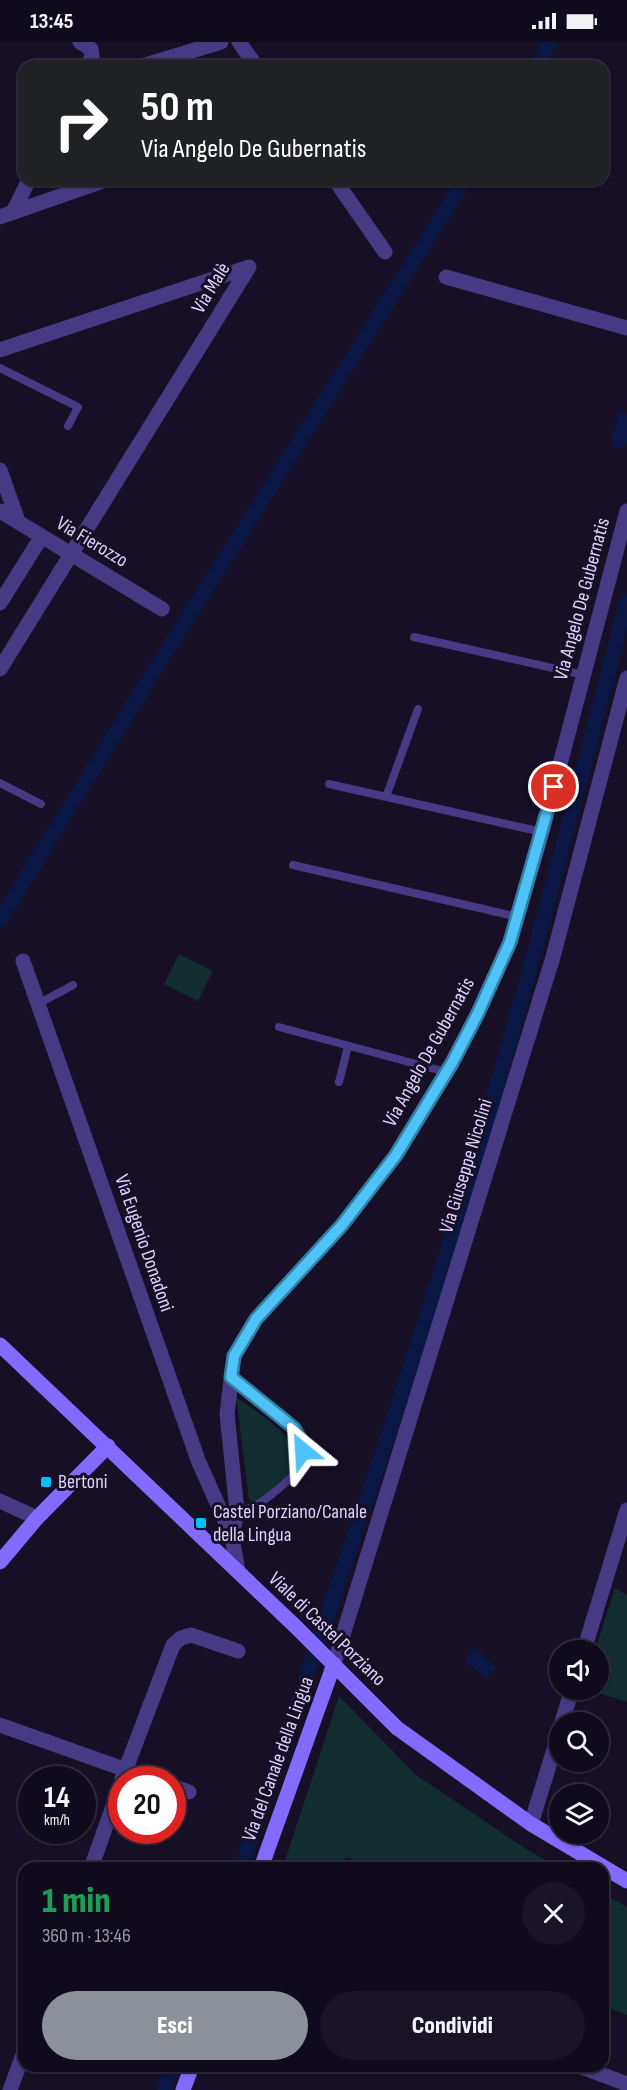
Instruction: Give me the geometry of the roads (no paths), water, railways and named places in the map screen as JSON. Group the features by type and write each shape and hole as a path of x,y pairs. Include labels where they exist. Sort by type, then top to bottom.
{"street":[{"path":"80,42 91,49 93,60"},
{"path":"162,60 221,42"},
{"path":"239,42 252,60"},
{"path":"6,214 25,186"},
{"path":"6,214 88,186"},
{"path":"339,186 385,252"},
{"name":"Via Malè","path":"0,350 249,267 73,554"},
{"path":"446,277 627,328"},
{"path":"0,470 18,522"},
{"name":"Via Fierozzo","path":"0,511 162,609"},
{"name":"Via Angelo De Gubernatis","path":"238,1571 232,1537 237,1511 227,1414 234,1356 256,1319 342,1225 396,1155 478,1013 510,942 518,917 627,511"},
{"path":"0,603 42,536"},
{"path":"0,669 73,554"},
{"name":"Via Giuseppe Nicolini","path":"330,1660 553,957 627,678"},
{"name":"Via Eugenio Donadoni","path":"23,961 198,1460 232,1537"},
{"name":"Viale di Castel Porziano","path":"0,1345 238,1571 397,1728 531,1824 595,1862"},
{"path":"0,1562 37,1518 108,1446"},
{"path":"0,1501 37,1518"},
{"path":"587,1640 627,1510"},
{"path":"127,1766 173,1645 181,1638 191,1635 238,1651"},
{"name":"Via del Canale della Lingua","path":"263,1862 330,1660"},
{"path":"0,1725 108,1771"},
{"path":"531,1824 549,1766"},
{"path":"93,1862 108,1820"},
{"name":"Viale di Castel Porziano","path":"609,1870 627,1881"},
{"path":"10,2090 18,2068"},
{"path":"183,2090 190,2072"},
{"path":"595,2072 627,2084"}],"lane":[{"path":"0,368 78,407 68,426"},
{"path":"414,637 584,675"},
{"path":"386,797 418,709"},
{"path":"0,783 41,804"},
{"path":"329,784 542,832"},
{"path":"293,865 518,917"},
{"path":"38,1004 73,986"},
{"path":"279,1027 446,1072"},
{"path":"339,1082 348,1046"},
{"path":"231,1377 294,1428 302,1442 303,1451 303,1460 294,1475 265,1501 237,1511"}],"water":[{"path":"622,411 627,415 627,444 619,448 611,439 617,422 615,416"},
{"path":"474,1648 497,1667 487,1679 464,1660"}],"waterway":[{"path":"540,60 550,42"},
{"path":"0,920 159,663 461,186"},
{"path":"243,1862 366,1502 455,1226 521,1002 627,601"},
{"path":"164,2090 171,2072"}],"place":[{"name":"Bertoni","path":"46,1482"},
{"name":"Castel Porziano/Canale della Lingua","path":"201,1523"}]}
